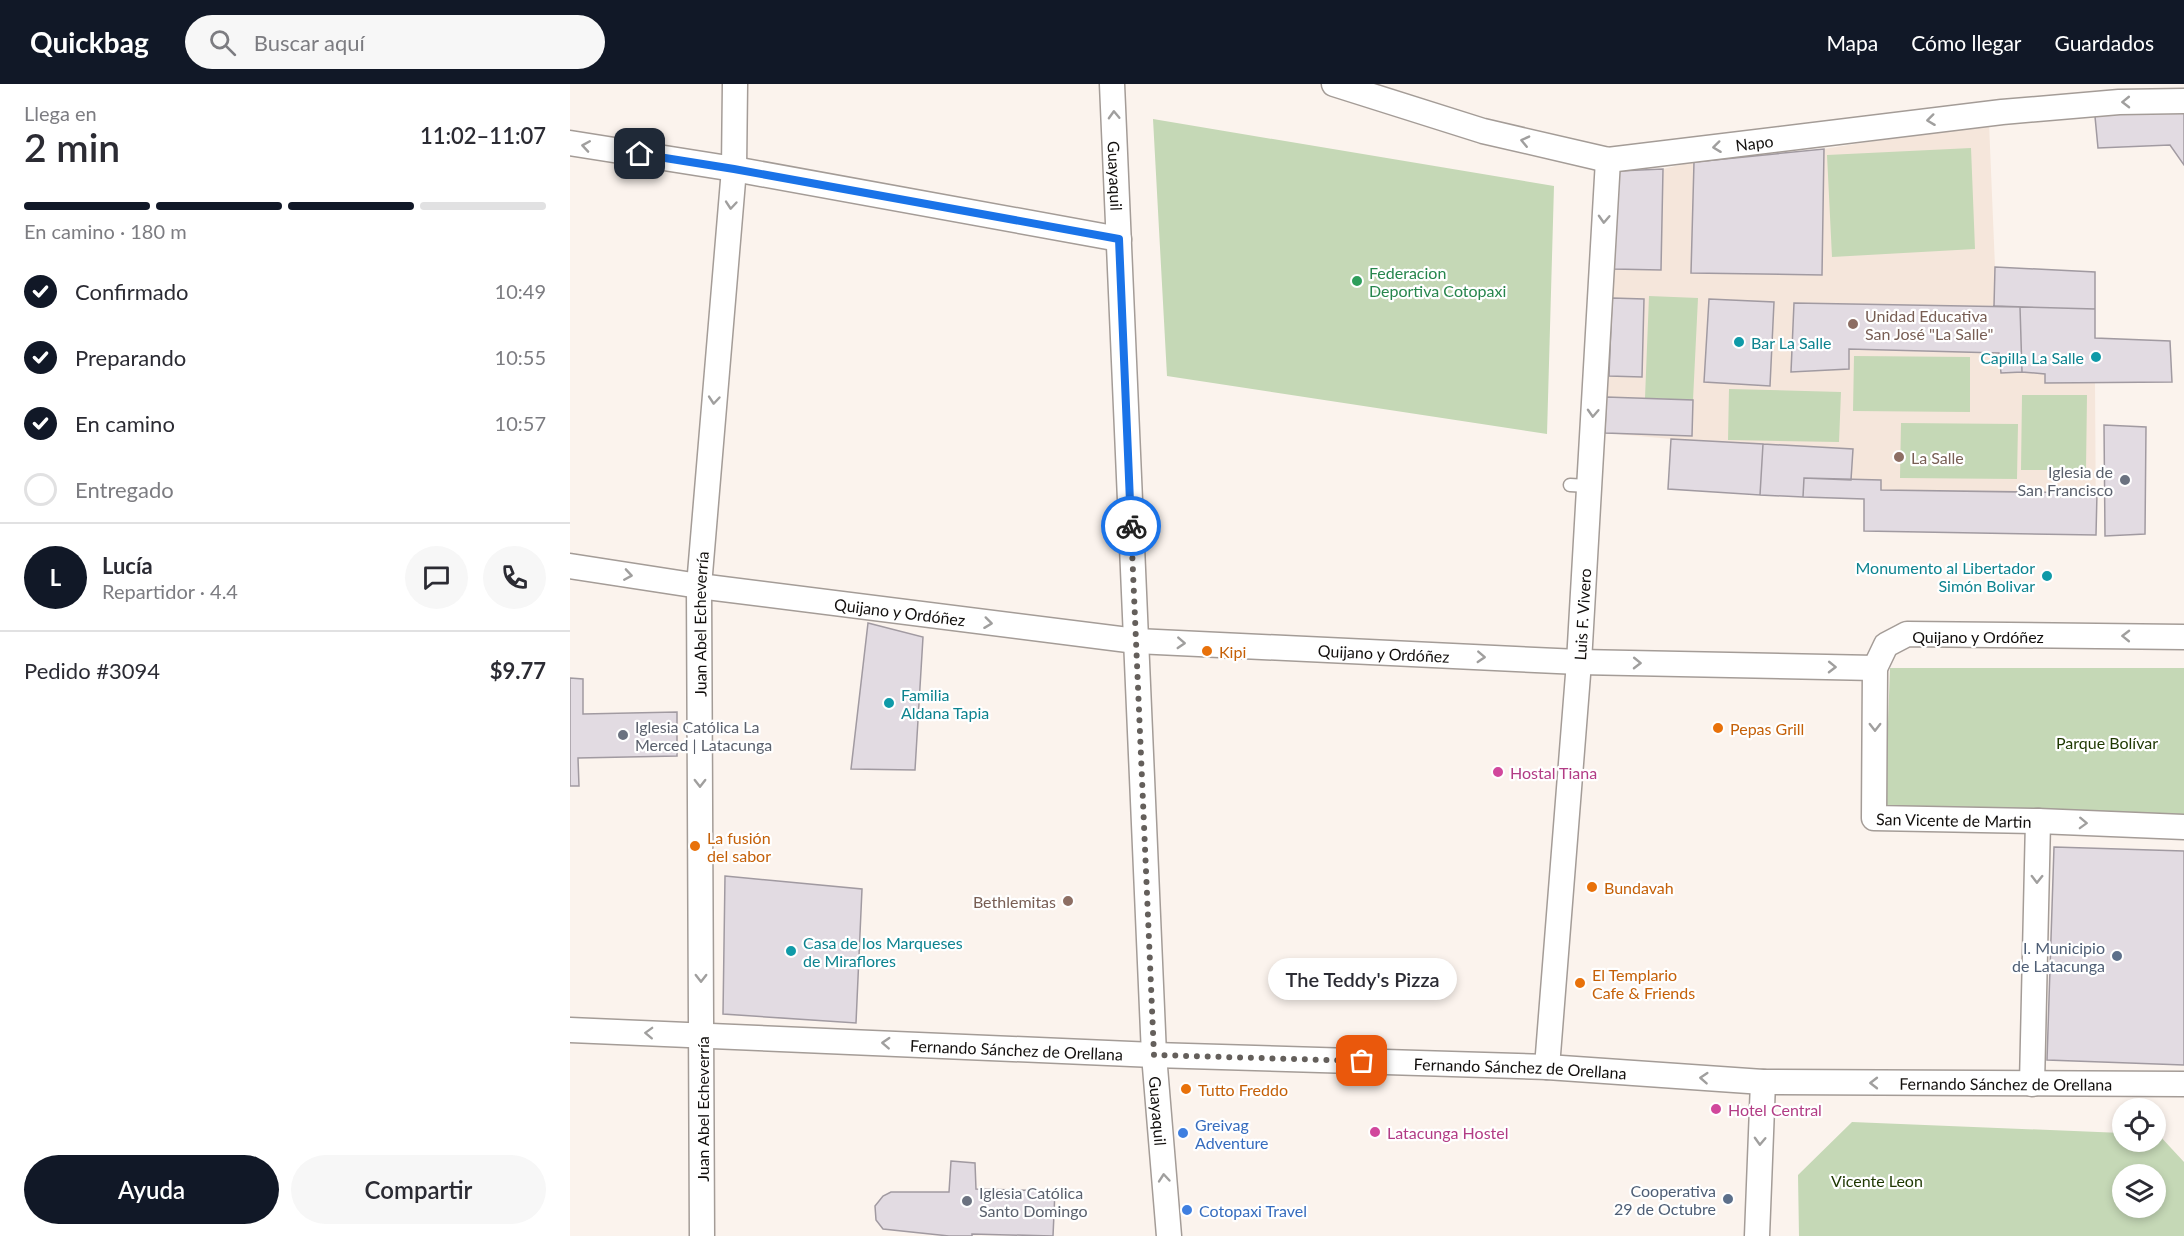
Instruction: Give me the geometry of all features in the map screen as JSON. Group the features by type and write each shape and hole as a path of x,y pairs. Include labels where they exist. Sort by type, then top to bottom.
{"street":[{"name":"Juan Abel Echeverría","path":"702,1236 699,586 734,169 735,84"},
{"name":"Guayaquil","path":"1113,84 1154,1055 1169,1236"},
{"name":"Napo","path":"1335,84 1483,131 1608,160 2002,112 2119,102 2184,101"},
{"path":"570,144 734,169 1119,239"},
{"name":"Luis F. Vivero","path":"1547,1067 1579,662 1579,485 1608,160"},
{"name":"Quijano y Ordóñez","path":"570,566 699,586 1136,641 1579,662 1875,668 1886,645 1907,634 2184,637"},
{"name":"San Vicente de Martin","path":"1875,668 1874,818 2184,827"},
{"path":"2032,1084 2038,821"},
{"name":"Fernando Sánchez de Orellana","path":"570,1030 1154,1055 1547,1067 1763,1082 2184,1084"},
{"path":"1757,1236 1763,1082"}],"shaded area":[{"name":"Unidad Educativa San José \"La Salle\"","path":"1989,123 1995,267 2095,272 2095,338 2170,341 2172,382 2095,382 2096,535 1864,531 1864,499 1668,489 1671,439 1605,433 1618,171 1663,169 1696,161 1817,150"}],"green space":[{"name":"Federacion Deportiva Cotopaxi","path":"1153,119 1554,186 1547,434 1167,376"},
{"path":"1971,148 1975,249 1832,257 1827,155"},
{"path":"1649,296 1698,298 1693,400 1645,398"},
{"path":"1854,356 1970,357 1970,412 1853,411"},
{"path":"1729,389 1841,392 1839,442 1728,440"},
{"path":"2022,395 2087,395 2086,470 2021,470"},
{"path":"1901,423 2018,424 2017,479 1900,478"},
{"name":"Parque Bolívar","path":"1890,668 2184,668 2184,821 1885,807"},
{"name":"Vicente Leon","path":"1852,1122 2112,1133 2112,1152 2166,1152 2166,1143 2184,1162 2184,1236 1799,1236 1798,1175"}],"building":[{"path":"2094,106 2184,110 2184,165 2170,145 2098,148"},
{"path":"1824,149 1822,275 1691,273 1694,162"},
{"path":"1663,169 1661,270 1613,269 1618,171"},
{"path":"1995,267 2095,272 2095,309 1994,306"},
{"path":"1612,298 1644,299 1642,377 1609,376"},
{"name":"Bar La Salle","path":"1709,299 1774,302 1770,386 1704,382"},
{"path":"1794,303 2020,307 2022,372 2001,373 1999,353 1849,349 1849,369 1791,372"},
{"name":"Capilla La Salle","path":"2020,307 2095,309 2095,338 2170,341 2172,382 2045,383 2045,374 2022,372"},
{"path":"1606,397 1693,400 1692,436 1605,433"},
{"name":"Iglesia de San Francisco","path":"2104,425 2146,427 2145,534 2105,536"},
{"path":"1671,439 1763,444 1760,495 1668,489"},
{"path":"1763,444 1853,449 1851,480 1804,478 1803,497 1760,495"},
{"path":"1804,478 1881,480 1881,490 2097,493 2096,535 1864,531 1864,499 1803,497"},
{"name":"Familia Aldana Tapia","path":"868,623 923,637 915,770 851,769"},
{"name":"Iglesia Católica La Merced | Latacunga","path":"570,678 583,679 583,714 677,712 677,756 578,758 579,786 570,786"},
{"name":"I. Municipio de Latacunga","path":"2054,847 2184,851 2184,1065 2047,1060"},
{"name":"Casa de los Marqueses de Miraflores","path":"725,876 862,889 856,1023 723,1014"},
{"name":"Iglesia Católica Santo Domingo","path":"951,1161 975,1163 976,1189 1055,1191 1053,1236 972,1234 972,1236 949,1236 883,1229 876,1220 875,1206 883,1196 891,1192 949,1192"}],"way so far":[{"path":"1131,526 1154,1055 1362,1061"}],"place":[{"name":"Federacion Deportiva Cotopaxi","path":"1357,281"},
{"name":"Unidad Educativa San José \"La Salle\"","path":"1853,324"},
{"name":"Bar La Salle","path":"1739,342"},
{"name":"Capilla La Salle","path":"2096,357"},
{"name":"La Salle","path":"1899,457"},
{"name":"Iglesia de San Francisco","path":"2125,480"},
{"name":"Monumento al Libertador Simón Bolivar","path":"2047,576"},
{"name":"Kipi","path":"1207,651"},
{"name":"Familia Aldana Tapia","path":"889,703"},
{"name":"Pepas Grill","path":"1718,728"},
{"name":"Iglesia Católica La Merced | Latacunga","path":"623,735"},
{"name":"Hostal Tiana","path":"1498,772"},
{"name":"La fusión del sabor","path":"695,846"},
{"name":"Bundavah","path":"1592,887"},
{"name":"Bethlemitas","path":"1068,901"},
{"name":"Casa de los Marqueses de Miraflores","path":"791,951"},
{"name":"I. Municipio de Latacunga","path":"2117,956"},
{"name":"El Templario Cafe & Friends","path":"1580,983"},
{"name":"The Teddy's Pizza","path":"1362,1061"},
{"name":"Tutto Freddo","path":"1186,1089"},
{"name":"Hotel Central","path":"1716,1109"},
{"name":"Latacunga Hostel","path":"1375,1132"},
{"name":"Greivag Adventure","path":"1183,1133"},
{"name":"Cooperativa 29 de Octubre","path":"1728,1199"},
{"name":"Iglesia Católica Santo Domingo","path":"967,1201"},
{"name":"Cotopaxi Travel","path":"1187,1210"}],"route":[{"path":"640,154 1119,239 1131,526"}]}
